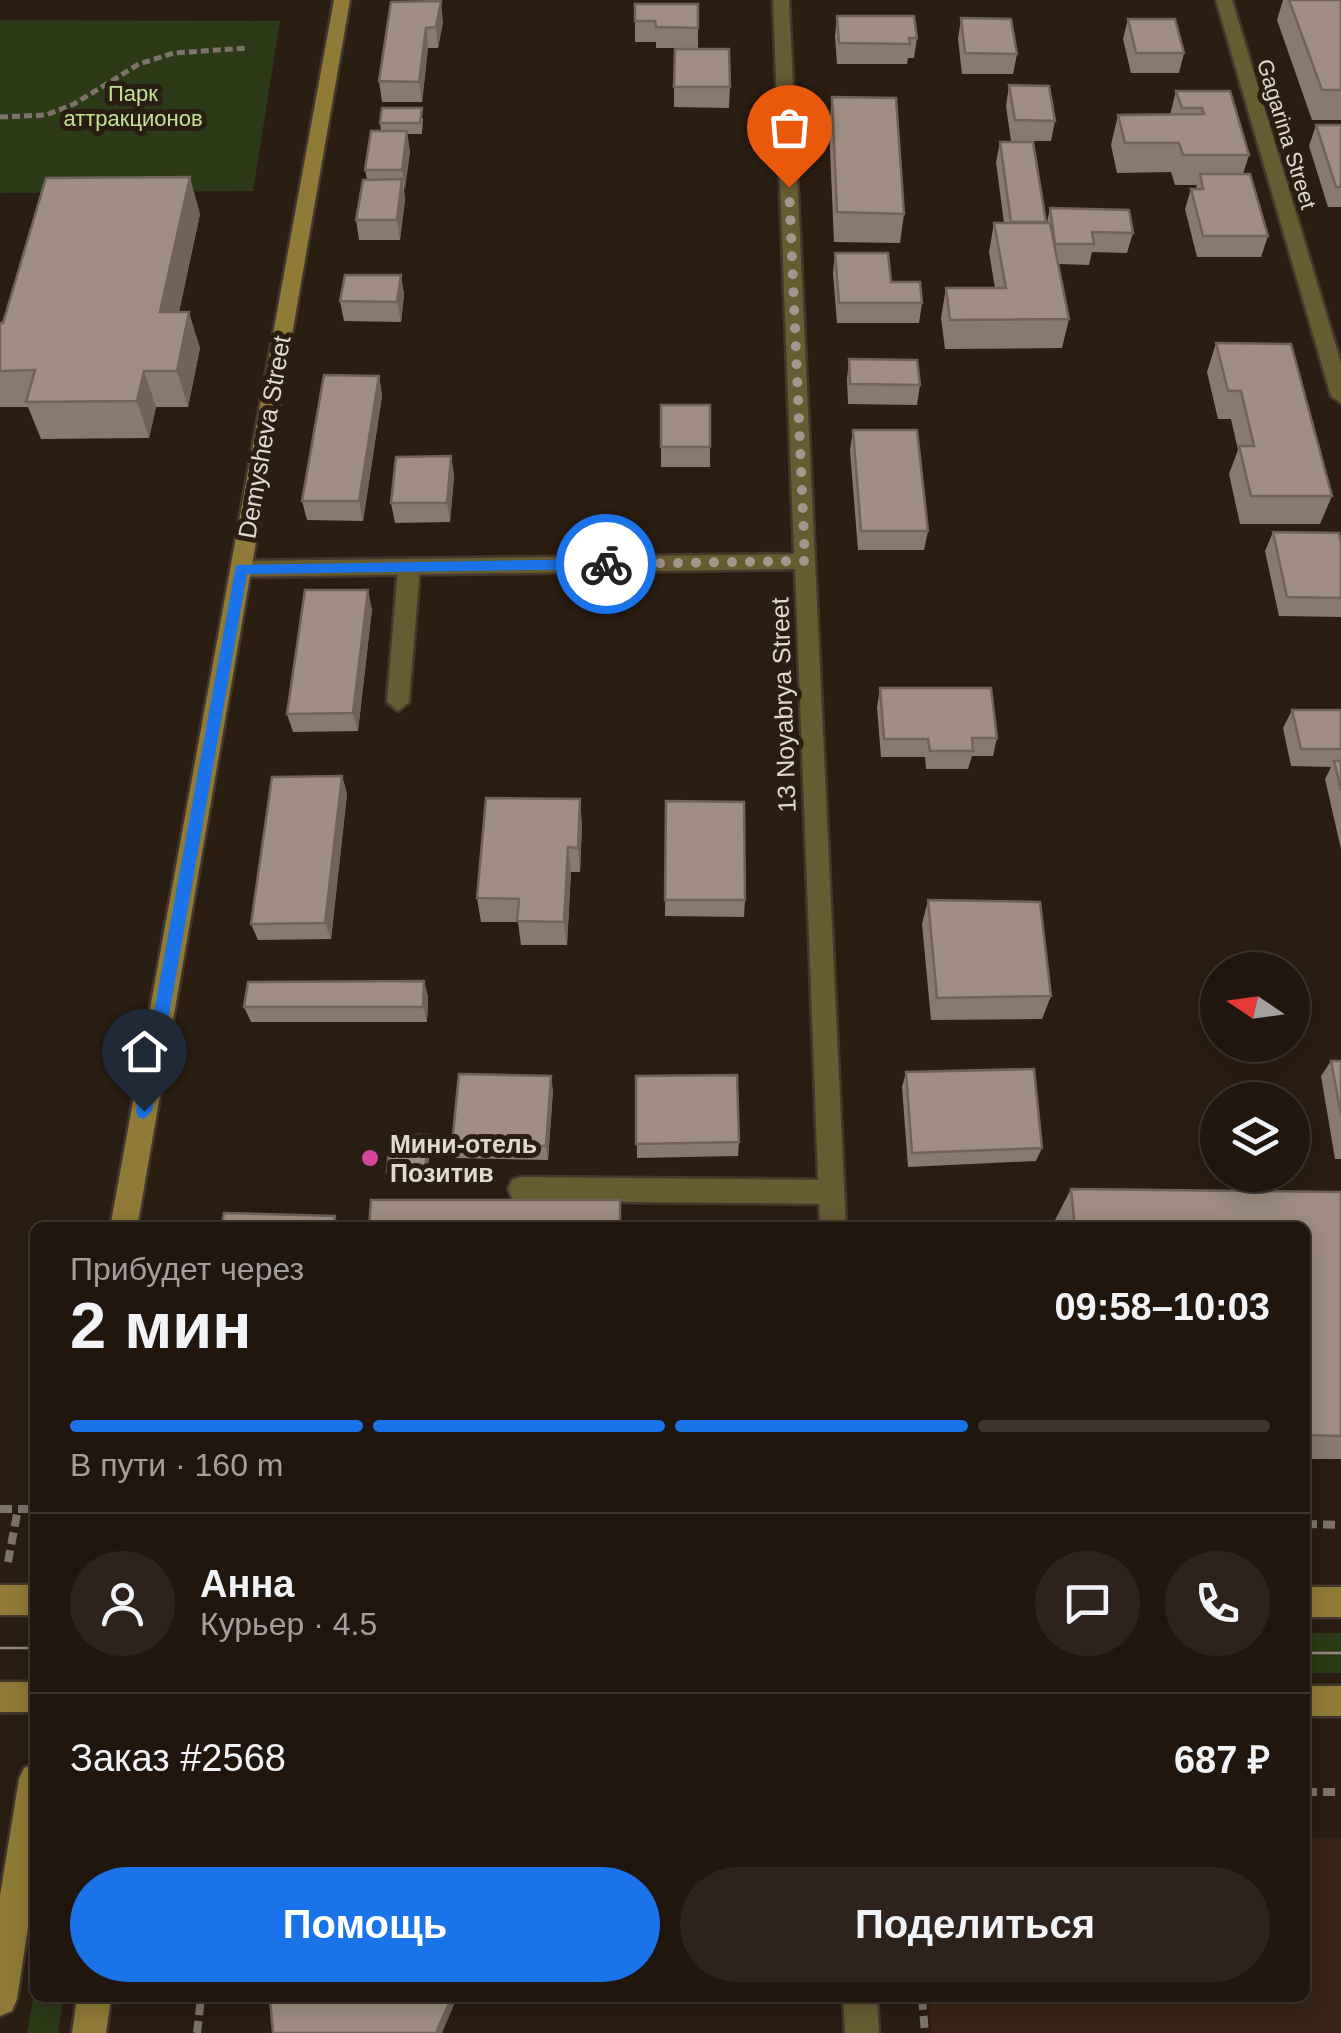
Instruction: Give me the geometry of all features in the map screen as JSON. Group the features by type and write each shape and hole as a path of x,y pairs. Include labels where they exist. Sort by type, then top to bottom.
{"street":[{"name":"Demysheva Street","path":"124,1222 342,0"},
{"name":"13 Noyabrya Street","path":"781,0 833,1222"},
{"name":"Gagarina Street","path":"1224,0 1341,396"},
{"path":"241,569 805,561"},
{"path":"398,702 409,566"},
{"path":"521,1189 831,1192"},
{"path":"0,1600 30,1600"},
{"path":"1310,1602 1341,1602"},
{"path":"0,1697 30,1697"},
{"path":"1310,1701 1341,1701"},
{"path":"0,1999 30,1810"},
{"path":"90,2033 94,2002"},
{"path":"860,2002 862,2033"}],"path":[{"path":"0,117 46,115 74,104 138,64 174,53 247,48"},
{"path":"0,1509 30,1509"},
{"path":"1310,1524 1341,1525"},
{"path":"1310,1792 1341,1792"},
{"path":"197,2033 201,2002"},
{"path":"922,2002 924,2033"}],"shaded area":[{"path":"1310,1838 1341,1838 1341,2033 931,2033 929,2002 1310,2002"}],"green space":[{"name":"Парк аттракционов","path":"0,20 280,21 253,191 0,193"},
{"path":"1310,1633 1341,1633 1341,1673 1310,1673"},
{"path":"32,2002 62,2002 58,2033 27,2033"}],"building":[{"path":"1289,0 1341,0 1341,90 1322,90"},
{"path":"441,1 436,27 426,28 419,82 379,81 391,2"},
{"path":"635,4 698,4 698,28 656,27 655,21 635,21"},
{"path":"837,16 914,16 917,38 909,38 910,44 839,43"},
{"path":"961,18 1011,19 1017,54 965,53"},
{"path":"1128,19 1175,19 1184,53 1136,53"},
{"path":"675,49 729,49 730,87 674,87"},
{"path":"1009,85 1049,86 1055,121 1015,120"},
{"path":"1176,91 1230,91 1249,155 1183,155 1179,143 1125,143 1118,115 1204,114 1202,108 1182,108"},
{"path":"832,97 896,98 904,214 837,212"},
{"path":"382,108 422,108 420,123 380,123"},
{"path":"1316,125 1341,125 1341,187 1336,187"},
{"path":"371,131 407,131 402,170 365,170"},
{"path":"1000,142 1033,142 1046,222 1011,222"},
{"path":"1200,174 1250,174 1268,236 1203,236 1191,189 1203,189"},
{"path":"190,177 160,312 189,312 177,371 144,371 137,401 26,402 35,370 0,371 0,323 46,178"},
{"path":"402,179 397,220 356,220 363,180"},
{"path":"1050,208 1129,210 1133,233 1092,232 1094,244 1055,244"},
{"path":"994,223 1050,223 1069,319 950,320 946,288 1006,288"},
{"path":"835,253 888,253 891,282 920,282 922,303 839,303"},
{"path":"345,275 401,275 397,302 340,301"},
{"path":"1216,343 1291,344 1332,496 1251,496 1239,446 1254,446 1241,391 1228,391"},
{"path":"849,359 917,360 920,385 850,384"},
{"path":"324,375 379,376 359,501 302,501"},
{"path":"661,405 710,405 710,447 661,447"},
{"path":"853,430 917,430 928,531 861,531"},
{"path":"451,456 447,503 391,503 396,457"},
{"path":"1273,532 1339,533 1341,598 1287,597"},
{"path":"305,590 368,590 353,713 287,714"},
{"path":"880,688 991,688 997,738 972,738 973,751 930,751 928,739 884,739"},
{"path":"1292,710 1341,710 1341,749 1301,749"},
{"path":"1334,761 1341,761 1341,790"},
{"path":"342,776 325,923 251,924 272,777"},
{"path":"486,798 580,799 578,848 568,847 564,922 517,921 519,899 477,898"},
{"path":"666,801 744,802 745,900 665,900"},
{"path":"928,900 1040,902 1051,996 937,998"},
{"path":"424,981 423,1007 244,1007 248,982"},
{"path":"1331,1061 1341,1061 1341,1115"},
{"path":"1034,1069 1042,1148 912,1153 906,1072"},
{"path":"459,1074 551,1076 546,1146 452,1144"},
{"path":"737,1075 739,1142 636,1144 636,1076"},
{"path":"390,1135 428,1135 425,1172 387,1172"},
{"path":"1071,1189 1341,1192 1341,1436 1310,1435 1310,1222 1074,1222"},
{"path":"371,1200 620,1200 620,1222 369,1222"},
{"path":"224,1213 335,1216 334,1222 222,1222"},
{"path":"270,2002 449,2002 436,2033 273,2033"}],"tram line":[{"path":"0,1648 30,1648"},
{"path":"1310,1653 1341,1653"}],"way so far":[{"path":"606,564 805,561 789,187"}],"place":[{"name":"Мини-отель Позитив","path":"370,1158"}],"route":[{"path":"144,1111 241,569 606,564"}]}
